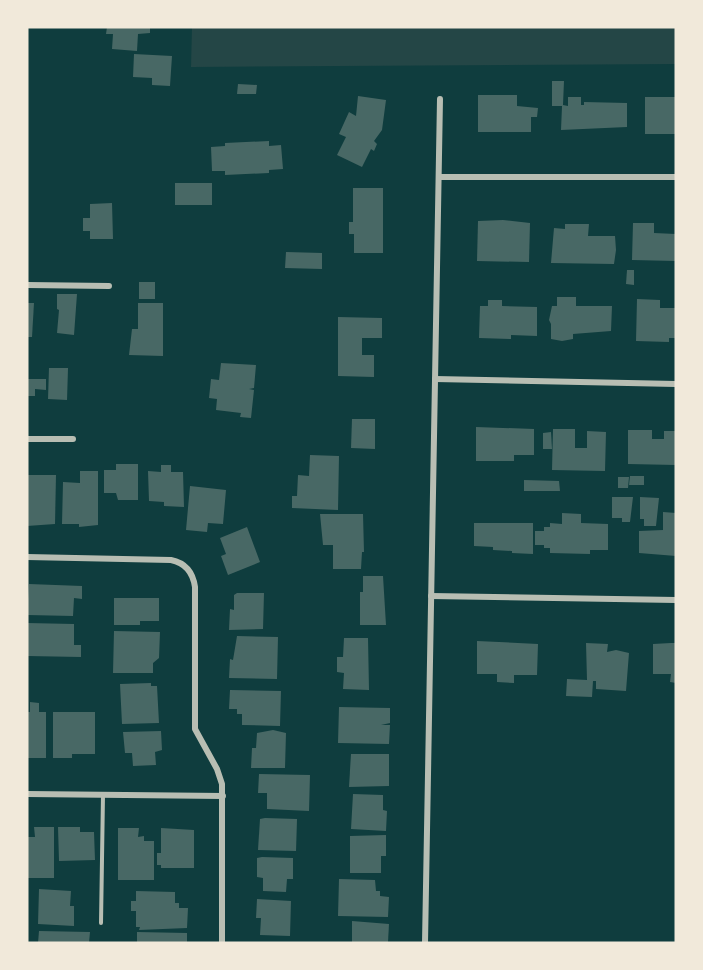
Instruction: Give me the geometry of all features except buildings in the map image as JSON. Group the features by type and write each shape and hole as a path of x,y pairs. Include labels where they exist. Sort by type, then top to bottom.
{"street":[{"path":"425,943 440,99"},
{"path":"439,177 676,177"},
{"path":"27,285 109,286"},
{"path":"435,380 676,384"},
{"path":"27,440 73,439"},
{"path":"27,557 171,560 186,566 193,576 195,587 195,729 220,777 223,795 222,943"},
{"path":"431,596 676,600"},
{"path":"27,794 223,795"}],"lane":[{"path":"101,923 104,795"}],"shaded area":[{"path":"192,27 676,27 676,64 191,67"}]}
